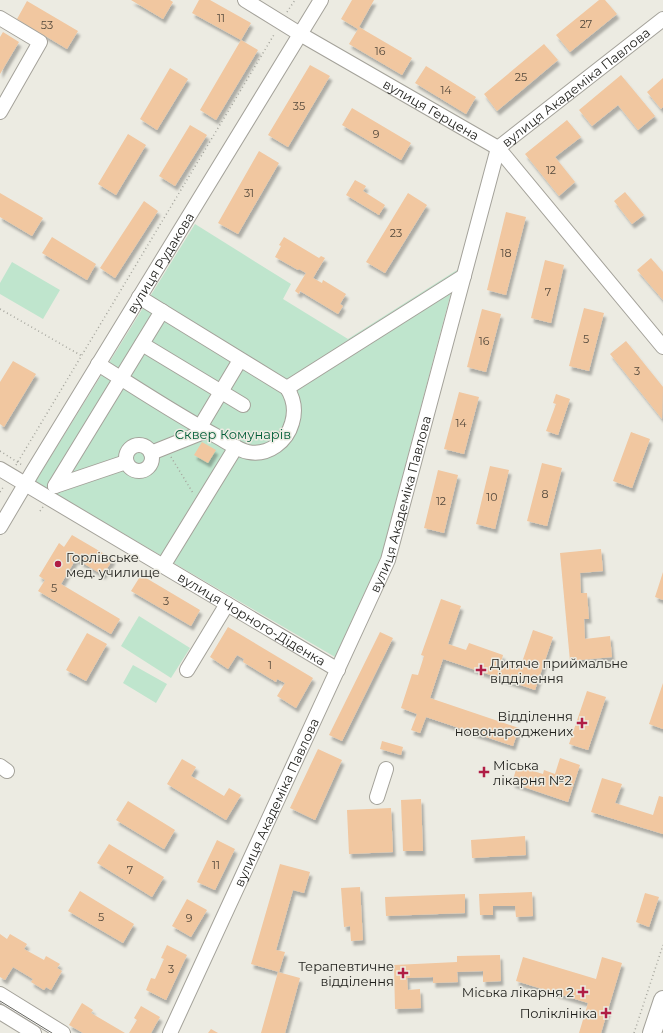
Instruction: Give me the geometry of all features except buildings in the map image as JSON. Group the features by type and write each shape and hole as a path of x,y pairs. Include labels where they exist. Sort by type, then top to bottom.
{"main road":[{"path":"652,1033 663,1000"}],"street":[{"name":"вулиця Герцена","path":"245,0 300,34 498,148 663,347"},
{"name":"вулиця Рудакова","path":"0,527 321,0"},
{"path":"0,18 40,42 0,112"},
{"name":"вулиця Академіка Павлова","path":"170,1033 388,560 498,148 663,19"},
{"path":"287,388 464,276"},
{"path":"98,364 203,429 236,447 249,452 268,450 286,438 294,418 292,396 287,388 139,297"},
{"path":"162,311 55,486 126,462 134,469 143,470 151,462 151,453 203,429 221,392 240,360"},
{"path":"142,344 242,405"},
{"path":"163,566 236,447"},
{"name":"вулиця Чорного-Діденка","path":"5,472 338,670"},
{"path":"188,670 228,604"},
{"path":"377,797 386,769"},
{"path":"0,994 63,1033"},
{"path":"0,1012 34,1033"}],"path":[{"path":"5,472 82,356 295,0"},
{"path":"0,309 82,356"},
{"path":"165,447 201,504"},
{"path":"634,1033 663,945"}],"green space":[{"name":"Сквер Комунарів","path":"195,224 291,284 283,299 348,339 457,270 381,557 335,657 35,482"},
{"path":"12,262 60,290 43,319 0,294 0,283"},
{"path":"139,616 190,648 171,678 121,646"},
{"path":"133,665 167,684 156,703 123,683"}],"tram line":[{"path":"0,1001 52,1033"}],"place":[{"name":"Горлівське мед. училище","path":"58,564"},
{"name":"Дитяче приймальне відділення","path":"481,670"},
{"name":"Відділення новонароджених","path":"582,723"},
{"name":"Міська лікарня №2","path":"484,772"},
{"name":"Терапевтичне відділення","path":"403,973"},
{"name":"Міська лікарня 2","path":"583,992"},
{"name":"Поліклініка","path":"606,1013"}]}
